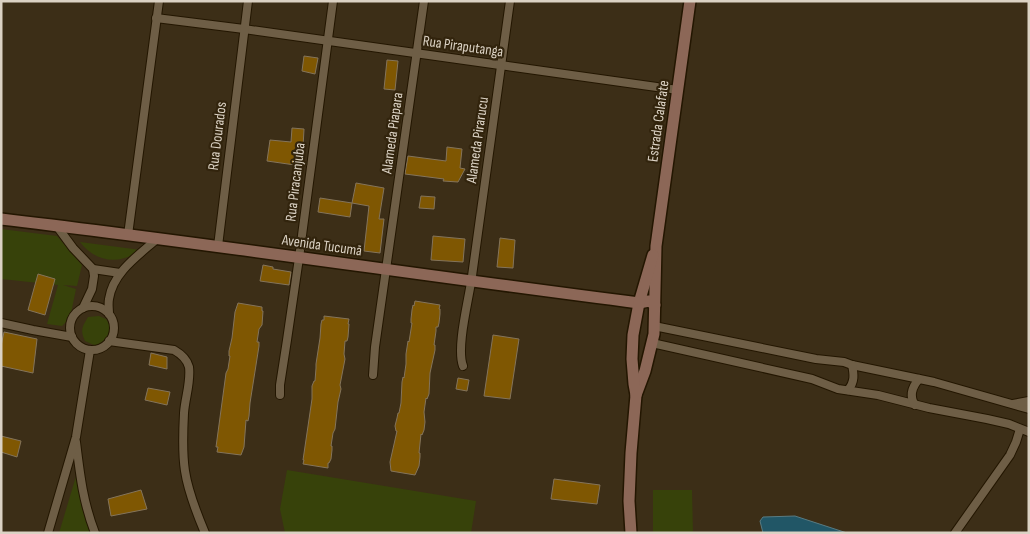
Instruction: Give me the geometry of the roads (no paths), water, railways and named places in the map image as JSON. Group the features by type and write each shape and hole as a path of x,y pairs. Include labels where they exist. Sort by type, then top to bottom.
{"street":[{"path":"128,235 159,1"},
{"name":"Rua Dourados","path":"218,246 248,1"},
{"name":"Rua Piracanjuba","path":"280,395 333,1"},
{"name":"Alameda Piapara","path":"373,375 375,346 424,1"},
{"name":"Alameda Pirarucu","path":"471,282 510,1"},
{"name":"Estrada Calafate","path":"636,395 651,348 654,326 656,246 690,1"},
{"name":"Rua Piraputanga","path":"156,18 678,90"},
{"name":"Avenida Tucumã","path":"1,219 218,246 471,282 639,303 649,301 655,305"},
{"path":"56,226 93,269 92,289 83,308 72,320 71,331 72,337 79,346 90,350 101,348 110,341 112,336 113,325 109,314 108,301 110,291 120,273 158,238"},
{"name":"Estrada Calafate","path":"631,533 631,454 636,395 633,374 632,335 648,269 656,246"},
{"path":"93,269 120,273"},
{"path":"463,366 460,358 462,334 471,282"},
{"path":"83,308 94,306 105,310 109,314"},
{"path":"1,323 72,337"},
{"path":"654,326 816,359 844,362 919,379 1029,409"},
{"path":"110,341 174,350 187,362 190,376 184,408 183,446 185,471 196,512 205,533"},
{"path":"632,348 635,353 642,357 645,357 651,348 812,379 838,389 878,395 915,405 987,419 1029,432"},
{"path":"48,533 76,438 90,350"},
{"path":"848,390 852,385 854,376 852,365"},
{"path":"915,405 912,401 912,392 919,379"},
{"path":"1011,404 1029,401"},
{"path":"956,533 1010,455 1020,429"},
{"path":"76,438 82,487 94,533"}],"water":[{"path":"795,516 847,533 763,533 760,521 763,517"}]}
